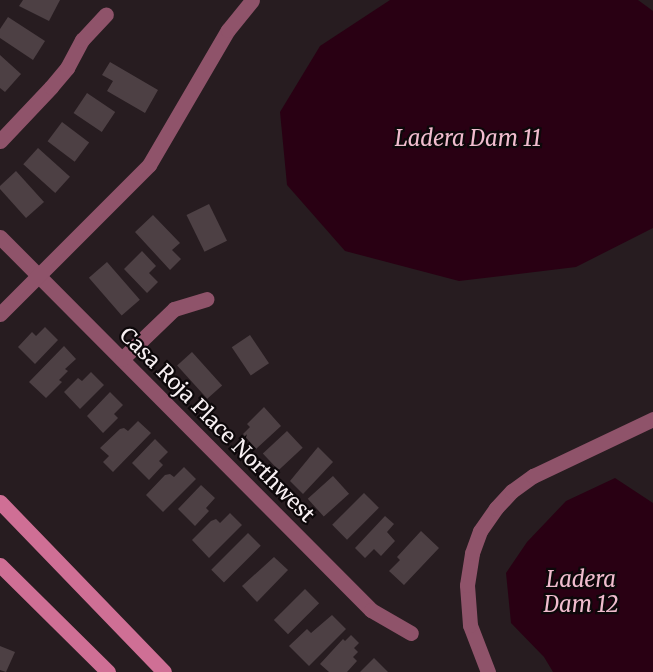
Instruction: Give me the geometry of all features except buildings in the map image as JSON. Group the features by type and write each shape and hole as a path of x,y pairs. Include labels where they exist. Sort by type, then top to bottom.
{"main road":[{"path":"0,502 159,670"},
{"path":"0,565 108,672"}],"street":[{"path":"0,314 149,165 228,30 252,0"},
{"path":"0,141 51,87 66,68 82,40 106,14"},
{"name":"Casa Roja Place Northwest","path":"0,237 371,610 411,633"},
{"path":"122,359 174,309 207,299"},
{"path":"488,672 470,625 467,585 472,553 480,531 496,508 512,491 533,476 653,419"}],"water":[{"name":"Ladera Dam 11","path":"390,0 638,0 653,11 653,228 576,267 459,281 345,251 287,185 280,112 320,46"},
{"name":"Ladera Dam 12","path":"615,478 653,503 653,672 553,672 544,657 511,623 506,573 527,542 566,501"}]}
